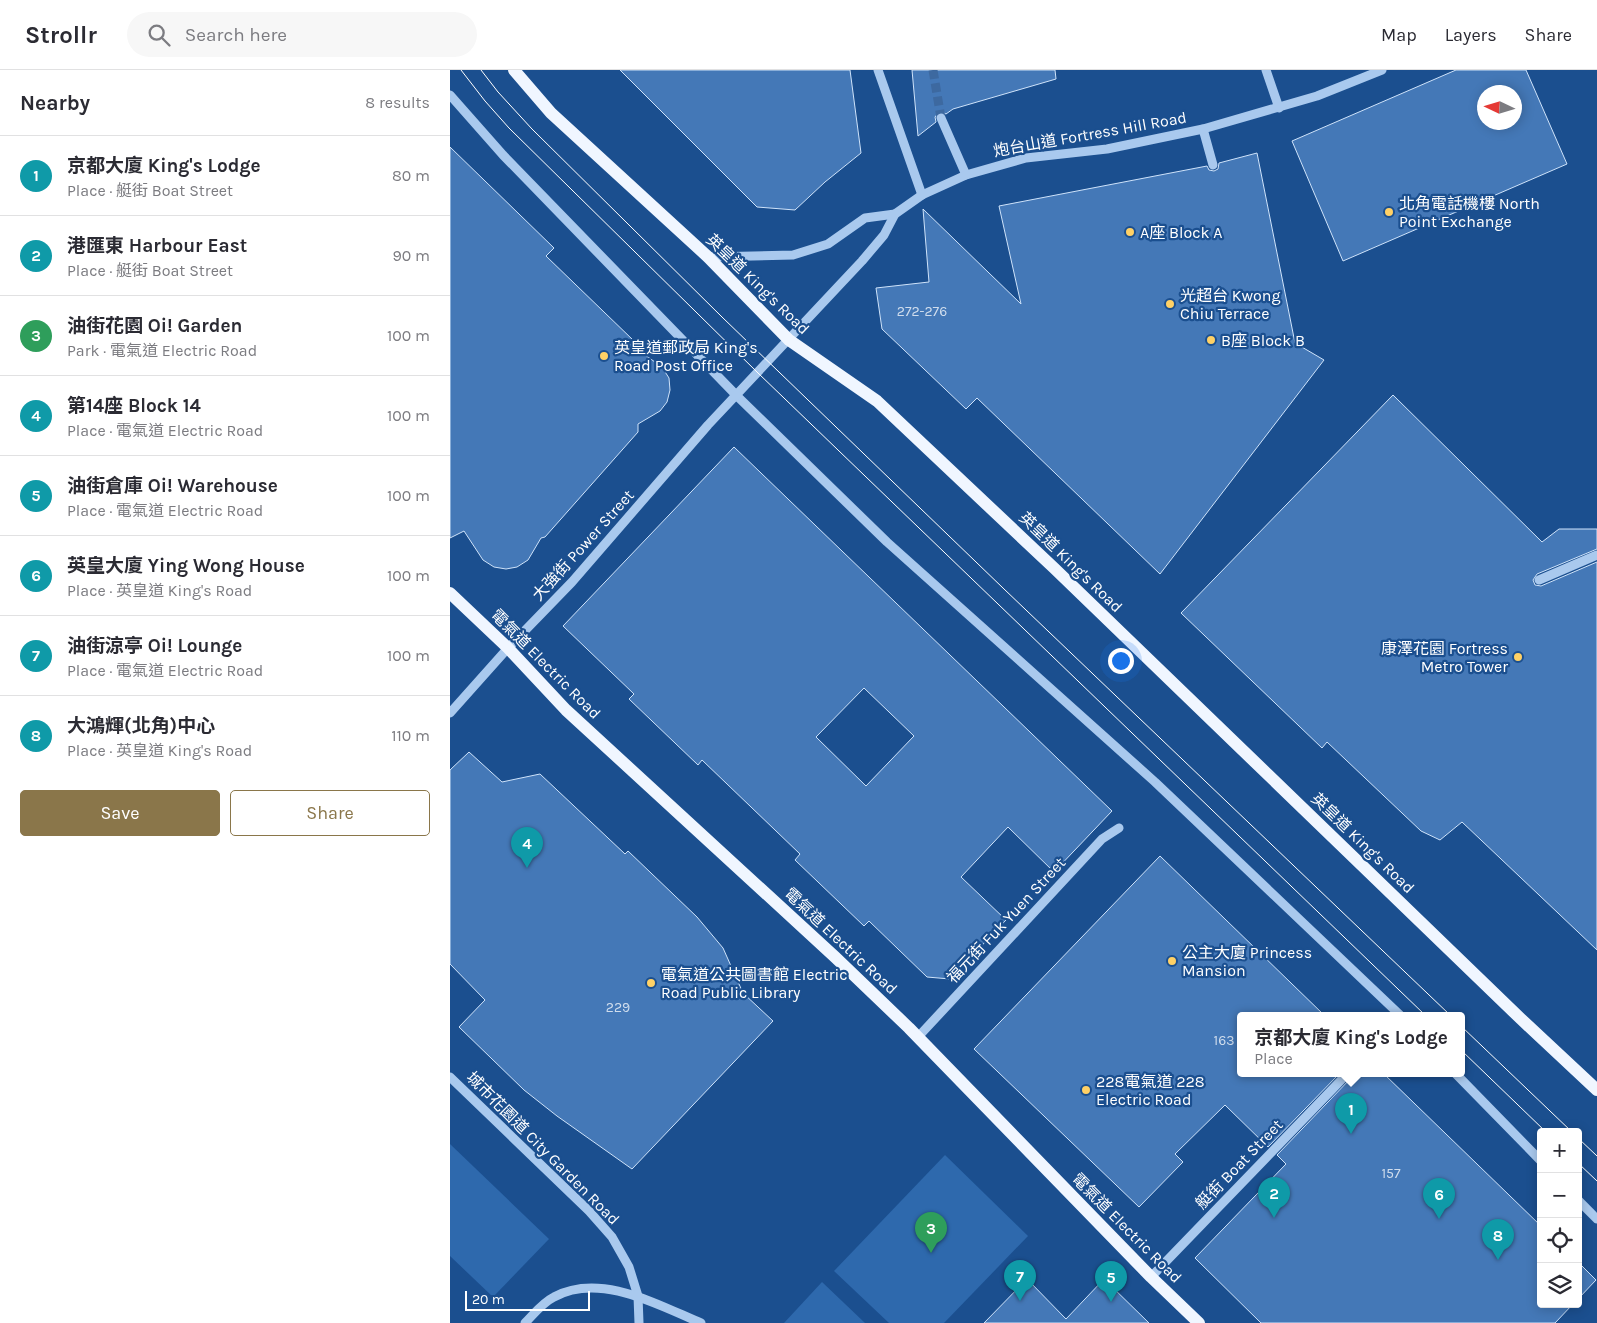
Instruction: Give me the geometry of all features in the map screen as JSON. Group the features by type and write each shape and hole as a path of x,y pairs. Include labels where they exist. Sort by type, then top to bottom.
{"main road":[{"name":"英皇道 King's Road","path":"514,70 551,113 708,256 789,340 877,400 1054,568 1514,1013 1597,1090"},
{"name":"電氣道 Electric Road","path":"450,593 508,648 566,710 835,957 918,1037 1151,1277 1199,1323"}],"street":[{"path":"878,70 922,195"},
{"path":"1266,70 1279,108"},
{"name":"炮台山道 Fortress Hill Road","path":"737,396 862,262 884,235 896,214 922,195 966,175 1026,158 1107,149 1203,129 1317,96 1382,70"},
{"path":"450,95 503,155 737,396 887,542 1155,782 1397,1012"},
{"path":"941,118 966,175"},
{"path":"1203,129 1213,165"},
{"name":"炮台山道 Fortress Hill Road","path":"708,256 800,254 828,244 866,218 896,214"},
{"name":"大強街 Power Street","path":"450,713 508,648 572,582 708,426 737,396"},
{"path":"1538,580 1597,555"},
{"name":"福元街 Fuk Yuen Street","path":"918,1037 1102,839 1119,828"},
{"name":"城市花園道 City Garden Road","path":"450,1077 589,1211 612,1237 629,1267 638,1296 639,1323"},
{"name":"艇街 Boat Street","path":"1151,1277 1344,1077"},
{"path":"1459,1077 1537,1157"},
{"path":"1582,1204 1597,1219"},
{"path":"525,1323 544,1302 555,1296 578,1289 606,1288 638,1296 701,1323"}],"shaded area":[{"path":"450,1144 549,1239 493,1297 450,1256"},
{"path":"945,1155 1028,1236 944,1323 889,1323 834,1271"},
{"path":"822,1282 865,1323 784,1323"}],"building":[{"path":"620,70 850,70 861,153 825,182 795,210 757,207"},
{"path":"912,70 1055,70 1056,79 953,109 946,114 939,112 935,117 936,122 918,136"},
{"name":"北角電話機樓 North Point Exchange","path":"1456,70 1526,70 1567,164 1343,261 1292,141"},
{"path":"450,147 554,248 546,256 633,340 631,345 662,367 669,378 670,390 667,402 660,411 638,424 638,432 545,537 541,538 528,560 517,567 506,569 494,567 483,560 464,531 450,538"},
{"path":"1257,153 1295,343 1324,360 1160,574 977,398 966,409 882,329 876,288 929,282 923,209 1021,304 999,206 1207,166 1209,170 1214,171 1218,169 1219,163"},
{"path":"1393,395 1542,542 1559,529 1597,529 1597,549 1537,574 1533,580 1535,585 1541,586 1597,562 1597,950 1462,822 1440,840 1421,831 1327,742 1322,748 1181,613"},
{"path":"734,447 1112,811 1054,872 1008,827 961,877 1006,920 950,979 927,977 869,921 864,926 795,860 800,854 702,760 698,765 629,699 634,694 563,626","holes":["864,688 914,736 866,786 816,737"]},
{"path":"469,752 502,782 540,774 625,854 628,851 697,917 723,948 743,993 773,1021 632,1169 557,1116 524,1090 459,1027 485,1000 450,964 450,770"},
{"path":"1160,856 1321,1012 1237,1012 1237,1077 1336,1077 1268,1147 1225,1105 1175,1154 1183,1162 1139,1207 974,1049"},
{"path":"1352,1077 1387,1077 1537,1222 1537,1308 1569,1308 1555,1323 1261,1323 1195,1258 1286,1164 1277,1155"},
{"path":"1582,1266 1596,1280 1582,1295"},
{"path":"1027,1279 1066,1319 1104,1279 1149,1323 984,1323"}],"tunnel":[{"path":"933,70 941,118"}],"tram line":[{"path":"461,70 509,128 758,373 1422,1012"},
{"path":"481,70 498,92 532,129 723,318 1447,1012"},
{"path":"1465,1030 1568,1128"},
{"path":"1465,1054 1542,1128"},
{"path":"1582,1142 1597,1156"},
{"path":"1582,1167 1597,1181"}],"place":[{"name":"北角電話機樓 North Point Exchange","path":"1389,212"},
{"name":"A座 Block A","path":"1130,232"},
{"name":"光超台 Kwong Chiu Terrace","path":"1170,304"},
{"name":"B座 Block B","path":"1211,340"},
{"name":"英皇道郵政局 King's Road Post Office","path":"604,356"},
{"name":"康澤花園 Fortress Metro Tower","path":"1518,657"},
{"name":"第14座 Block 14","path":"527,868"},
{"name":"公主大廈 Princess Mansion","path":"1172,961"},
{"name":"電氣道公共圖書館 Electric Road Public Library","path":"651,983"},
{"name":"228電氣道 228 Electric Road","path":"1086,1090"},
{"name":"京都大廈 King's Lodge","path":"1351,1134"},
{"name":"港匯東 Harbour East","path":"1274,1218"},
{"name":"英皇大廈 Ying Wong House","path":"1439,1219"},
{"name":"油街花園 Oi! Garden","path":"931,1253"},
{"name":"大鴻輝(北角)中心","path":"1498,1260"},
{"name":"油街涼亭 Oi! Lounge","path":"1020,1301"},
{"name":"油街倉庫 Oi! Warehouse","path":"1111,1302"}]}
